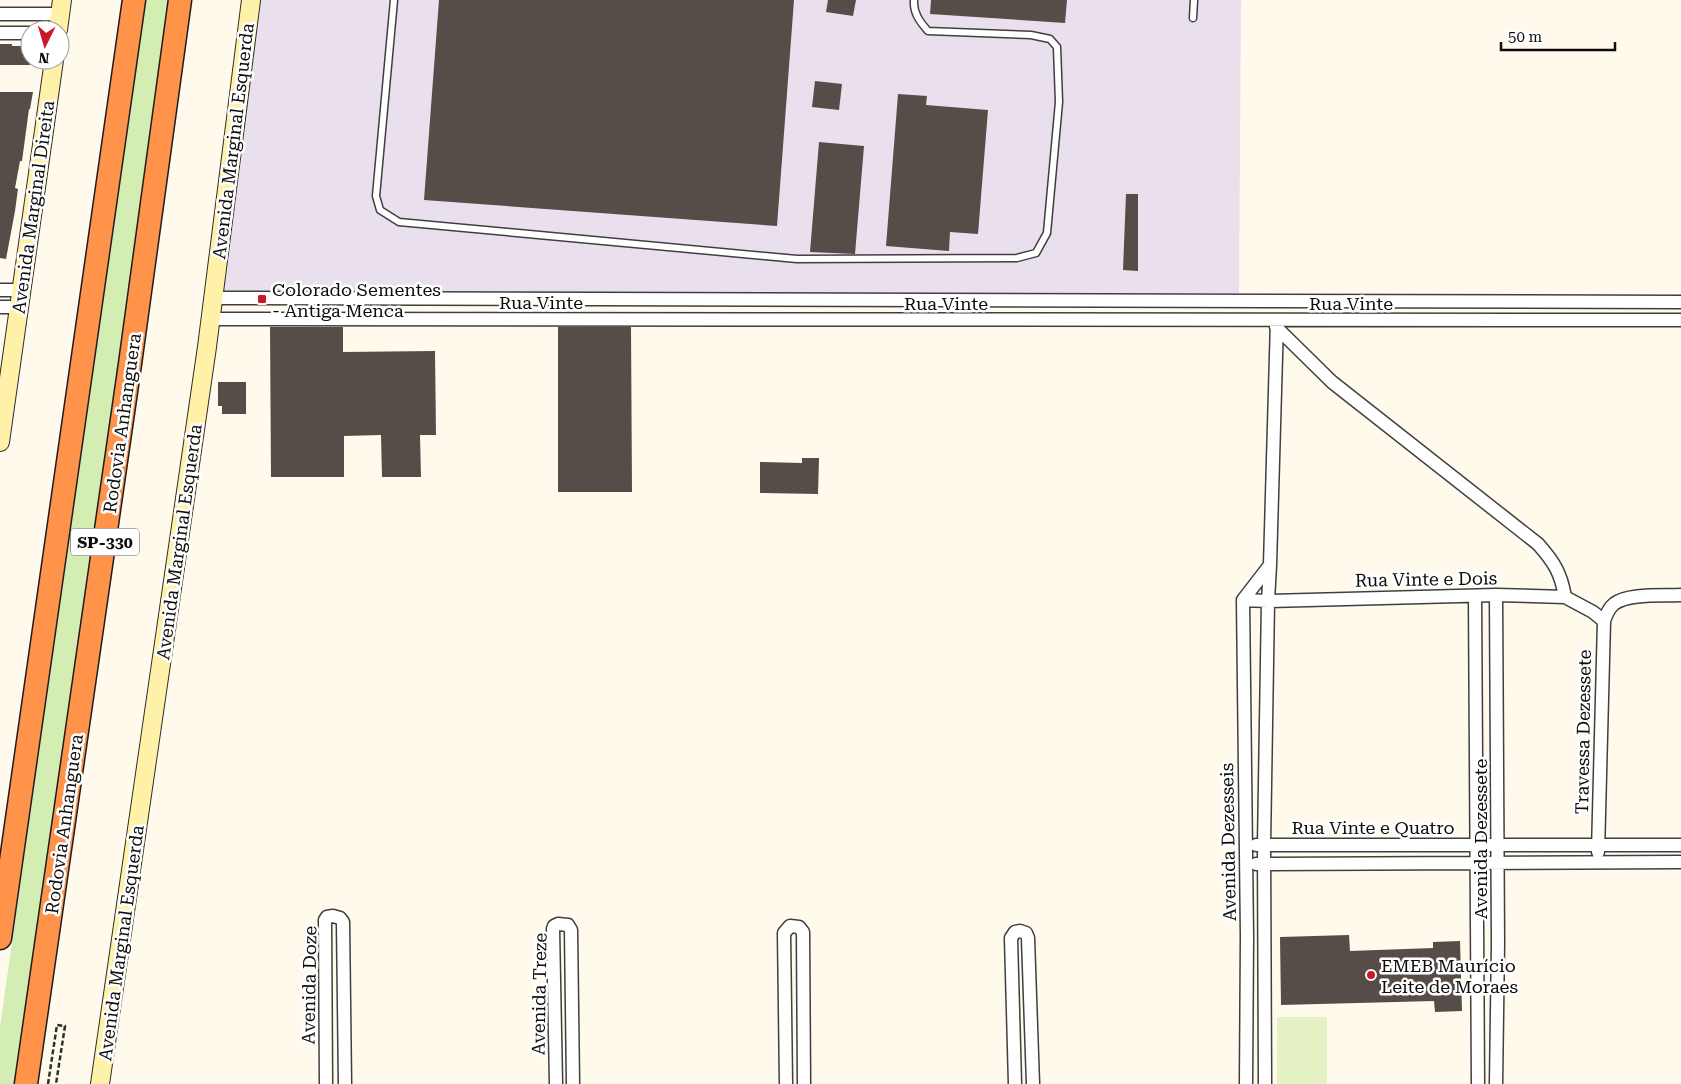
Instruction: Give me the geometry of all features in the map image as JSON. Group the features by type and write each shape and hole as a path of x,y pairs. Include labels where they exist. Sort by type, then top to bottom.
{"highway":[{"name":"SP-330","path":"0,938 134,0"},
{"name":"Rodovia Anhanguera","path":"26,1084 129,374 180,0"}],"main road":[{"name":"Avenida Marginal Esquerda","path":"100,1084 213,298 251,0"},
{"name":"Avenida Marginal Direita","path":"0,442 53,70"}],"street":[{"path":"0,14 60,15"},
{"path":"0,33 20,33"},
{"path":"0,290 20,298"},
{"path":"0,307 20,298"},
{"name":"Rua Vinte","path":"213,298 1681,302"},
{"name":"Rua Vinte","path":"210,319 1276,324 1681,320"},
{"path":"1276,324 1332,382 1538,544 1553,561 1562,578 1566,597"},
{"name":"Avenida Dezesseis","path":"1265,1084 1264,845 1268,601 1276,324"},
{"path":"1243,600 1270,565"},
{"name":"Rua Vinte e Dois","path":"1243,600 1496,595 1566,597 1593,612 1604,621"},
{"name":"Avenida Dezessete","path":"1496,595 1498,863 1496,1084"},
{"name":"Travessa Dezessete","path":"1599,862 1604,621 1612,605 1620,600 1681,595"},
{"name":"Avenida Dezessete","path":"1475,596 1478,1084"},
{"name":"Avenida Dezesseis","path":"1243,600 1246,1084"},
{"name":"Rua Vinte e Quatro","path":"1246,845 1681,844"},
{"name":"Rua Vinte e Quatro","path":"1246,864 1681,862"},
{"name":"Avenida Doze","path":"326,1084 325,920 327,917 333,916 340,918 343,922 345,1084"},
{"name":"Avenida Treze","path":"556,1084 553,929 556,925 562,924 568,926 571,930 573,1084"},
{"path":"786,1084 784,933 790,926 798,927 803,932 804,1084"},
{"path":"1015,1084 1011,938 1015,932 1020,932 1026,933 1028,938 1033,1084"},
{"path":"325,987 344,987"},
{"path":"786,1039 804,1038"}],"lane":[{"path":"394,0 376,196 380,210 399,222 797,259 1017,258 1036,253 1047,233 1058,102 1057,47 1050,39 1030,35 928,31 919,22 914,0"},
{"path":"1193,18 1194,0"}],"path":[{"path":"48,1084 57,1025 65,1026 56,1084"}],"shaded area":[{"path":"251,0 1241,0 1239,293 822,297 217,294"}],"green space":[{"path":"143,0 172,0 16,1084 0,1084 0,1027 134,87 132,81"},
{"path":"1277,1017 1327,1017 1327,1084 1277,1084"}],"building":[{"path":"439,0 794,0 777,226 424,200"},
{"path":"828,0 856,0 853,16 826,12"},
{"path":"931,0 1067,0 1065,23 930,14"},
{"path":"0,44 20,46 20,65 0,65"},
{"path":"815,81 842,84 839,110 812,107"},
{"path":"0,92 33,92 22,161 20,161 15,188 18,189 6,259 0,258"},
{"path":"898,94 927,96 926,105 988,110 978,234 950,232 949,251 886,246"},
{"path":"819,142 864,146 855,254 810,252"},
{"path":"1126,194 1138,194 1138,271 1123,270"},
{"path":"270,327 343,327 343,352 435,351 436,435 420,435 421,477 382,477 381,435 344,436 344,477 271,477"},
{"path":"558,327 631,327 632,492 558,492"},
{"path":"218,382 246,382 246,414 222,414 222,406 218,406"},
{"path":"802,458 819,458 818,494 760,493 760,462 802,463"},
{"path":"1349,935 1350,951 1433,948 1433,942 1460,941 1462,1011 1435,1012 1434,1001 1281,1005 1280,937"}],"place":[{"name":"Colorado Sementes - Antiga Menca","path":"262,299"},
{"name":"EMEB Maurício Leite de Moraes","path":"1371,975"}]}
